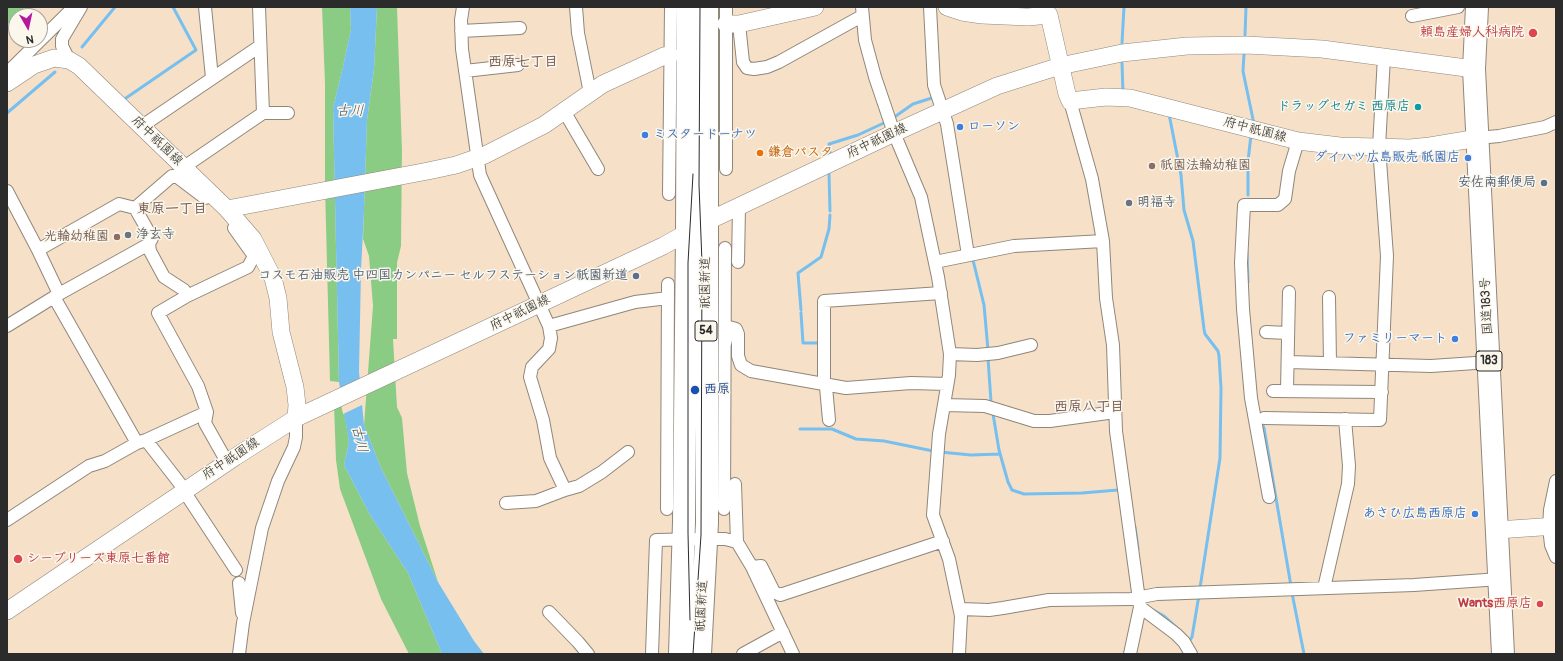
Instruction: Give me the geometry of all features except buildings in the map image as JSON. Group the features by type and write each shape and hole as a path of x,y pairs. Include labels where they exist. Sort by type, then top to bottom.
{"highway":[{"name":"祇園新道","path":"680,654 684,540 688,7"},
{"name":"祇園新道","path":"700,654 706,539 707,453 707,7"},
{"name":"国道183号","path":"1477,7 1474,69 1490,362 1503,654"}],"main road":[{"path":"732,24 815,7"},
{"path":"947,7 962,12 982,15 1028,17 1048,11 1060,66 1070,101"},
{"name":"府中祇園線","path":"7,611 227,462 302,415 663,246 706,222 997,86 1060,66 1122,53 1187,46 1246,45 1322,49 1474,69"},
{"path":"227,209 456,165 477,158 544,125 603,84 664,56 670,55"},
{"path":"7,83 34,65 54,58 69,60"},
{"name":"府中祇園線","path":"69,60 79,66 214,196 253,239 272,278 278,298 281,332 295,387 297,405 302,415"},
{"name":"府中祇園線","path":"1070,101 1106,97 1130,98 1298,141 1340,146 1410,148 1478,138"},
{"path":"1498,530 1553,526"}],"street":[{"path":"7,73 74,7"},
{"path":"69,60 62,46 62,39 81,7"},
{"path":"205,7 212,78"},
{"path":"259,7 263,113"},
{"path":"463,7 461,31 462,48 480,175 549,326 551,338 549,349 532,367 530,377 543,420 550,458 565,490"},
{"path":"576,7 578,33 590,93"},
{"path":"669,194 671,7"},
{"path":"726,7 743,62 747,68 754,69 767,67 779,62 862,12 865,40 875,77 894,133 921,197 941,293 950,354 939,434 934,515 950,559 960,609 961,632 959,654"},
{"path":"930,7 934,85 947,124 968,256"},
{"path":"1412,16 1458,7"},
{"path":"726,169 726,97 732,24"},
{"path":"461,31 520,28"},
{"path":"142,126 260,46"},
{"path":"1264,418 1380,420 1387,256 1379,147 1384,57"},
{"path":"465,71 518,65"},
{"path":"706,120 726,97"},
{"path":"1070,101 1092,179 1103,241 1106,298 1113,345 1116,431 1140,602 1130,654"},
{"path":"564,111 598,169"},
{"path":"184,167 263,113 288,113"},
{"path":"1478,138 1499,136 1545,127 1556,122"},
{"path":"669,136 687,155"},
{"path":"1269,498 1250,398 1242,309 1241,263 1244,204 1278,205 1285,200 1289,171 1298,141"},
{"path":"135,208 172,176 176,176 205,198 214,196"},
{"path":"7,192 38,250 56,296 141,441 181,485 236,570"},
{"path":"7,326 56,296 149,244 152,238 135,208 119,204 38,250"},
{"path":"738,262 739,207"},
{"path":"227,209 233,226 254,256 248,267 187,296 158,313 198,386 207,412 205,423 227,462"},
{"path":"935,262 1014,246 1103,241"},
{"path":"149,244 150,251 164,277 184,290 187,296"},
{"path":"724,508 725,248"},
{"path":"667,509 668,284"},
{"path":"1287,390 1288,292"},
{"path":"829,420 826,387 824,383 824,301 941,293"},
{"path":"1329,297 1330,363"},
{"path":"549,326 635,302 668,298"},
{"path":"706,324 725,344"},
{"path":"725,344 729,327 733,327 736,329 738,334 738,356 741,366 751,371 846,388 911,383 947,384"},
{"path":"1266,332 1288,332"},
{"path":"668,354 686,337"},
{"path":"950,354 977,355 998,353 1031,345"},
{"path":"1288,362 1431,366 1490,362"},
{"path":"1273,391 1382,392"},
{"path":"944,404 985,406 1034,421 1050,421 1115,412"},
{"path":"7,520 89,466 104,461 141,441 207,412"},
{"path":"239,654 243,623 262,528 278,481 294,447 302,415"},
{"path":"1324,588 1348,484 1349,466 1345,419"},
{"path":"707,453 725,436"},
{"path":"668,443 684,464"},
{"path":"506,503 536,501 579,486 596,476 628,452"},
{"path":"1556,481 1550,510 1553,526 1551,545 1556,557"},
{"path":"735,484 737,542 752,567 793,654"},
{"path":"652,654 656,540 725,539 737,542"},
{"path":"752,567 761,566 774,592 780,594 943,541"},
{"path":"1140,602 1173,593 1414,585 1500,579"},
{"path":"239,583 243,623"},
{"path":"960,609 989,610 1049,600 1131,598 1140,602 1176,634 1184,642 1191,654"},
{"path":"549,612 588,654"},
{"path":"743,654 764,641 783,632"}],"green space":[{"path":"7,7 25,7 8,8 7,25"},
{"path":"322,7 350,7 351,29 333,108 339,382 330,381 325,186 325,84"},
{"path":"377,7 397,7 402,151 401,246 397,263 397,339 393,339 397,407 402,418 407,473 420,526 438,582 381,468 364,425 373,306 369,256 363,239 367,120 374,69"},
{"path":"343,403 349,442 344,465 370,515 408,573 442,654 409,654 381,599 340,489 336,460 334,406"}],"water":[{"name":"古川","path":"350,7 377,7 374,69 367,120 361,270 359,372 364,425 381,468 438,582 474,641 484,654 442,654 408,573 370,515 344,465 349,442 339,382 333,108 351,29"}],"pier":[{"path":"362,378 364,404 343,414 338,389"}],"waterway":[{"path":"82,47 115,7"},
{"path":"126,98 196,50 173,7"},
{"path":"1122,43 1124,7"},
{"path":"1245,35 1246,7"},
{"path":"1244,54 1243,71 1254,124"},
{"path":"1122,63 1123,93"},
{"path":"7,113 55,72"},
{"path":"893,118 913,104 935,97"},
{"path":"1169,114 1181,175 1184,210 1193,241 1205,334 1218,351 1219,356 1221,388 1220,458 1200,588"},
{"path":"830,154 829,144 858,135 886,122"},
{"path":"1248,195 1248,161 1251,135"},
{"path":"829,174 830,211"},
{"path":"801,310 798,273 821,257 829,229 830,215"},
{"path":"1247,252 1248,282"},
{"path":"973,260 984,305 988,350"},
{"path":"801,313 803,343 821,343"},
{"path":"988,358 991,402"},
{"path":"993,414 999,450 1008,482 1012,490 1024,494 1082,493 1118,490"},
{"path":"1261,421 1264,428 1291,586"},
{"path":"800,429 832,429 856,439 884,441 933,451"},
{"path":"940,452 971,455 1000,454"},
{"path":"1135,527 1138,549"},
{"path":"1292,593 1304,654"},
{"path":"1190,640 1192,637 1199,595"},
{"path":"1153,610 1164,616 1184,634"}],"tram line":[{"path":"693,654 701,535 702,263 699,185 700,7"},
{"path":"690,620 688,533 688,263 693,174"}],"place":[{"name":"頼島産婦人科病院","path":"1533,33"},
{"name":"ドラッグセガミ 西原店","path":"1418,107"},
{"name":"ローソン","path":"960,127"},
{"name":"ミスタードーナツ","path":"645,135"},
{"name":"鎌倉パスタ","path":"760,153"},
{"name":"ダイハツ広島販売 祇園店","path":"1468,158"},
{"name":"祇園法輪幼稚園","path":"1152,166"},
{"name":"安佐南郵便局","path":"1544,183"},
{"name":"明福寺","path":"1129,203"},
{"name":"浄玄寺","path":"128,235"},
{"name":"光輪幼稚園","path":"117,237"},
{"name":"コスモ石油販売 中四国カンパニー セルフステーション祇園新道","path":"636,276"},
{"name":"ファミリーマート","path":"1455,339"},
{"name":"西原","path":"695,390"},
{"name":"あさひ広島西原店","path":"1475,514"},
{"name":"シーブリーズ東原七番館","path":"18,559"},
{"name":"Wants西原店","path":"1540,604"}],"district":[{"name":"西原七丁目","path":"523,62"},
{"name":"東原一丁目","path":"172,209"},
{"name":"西原八丁目","path":"1089,407"}]}
